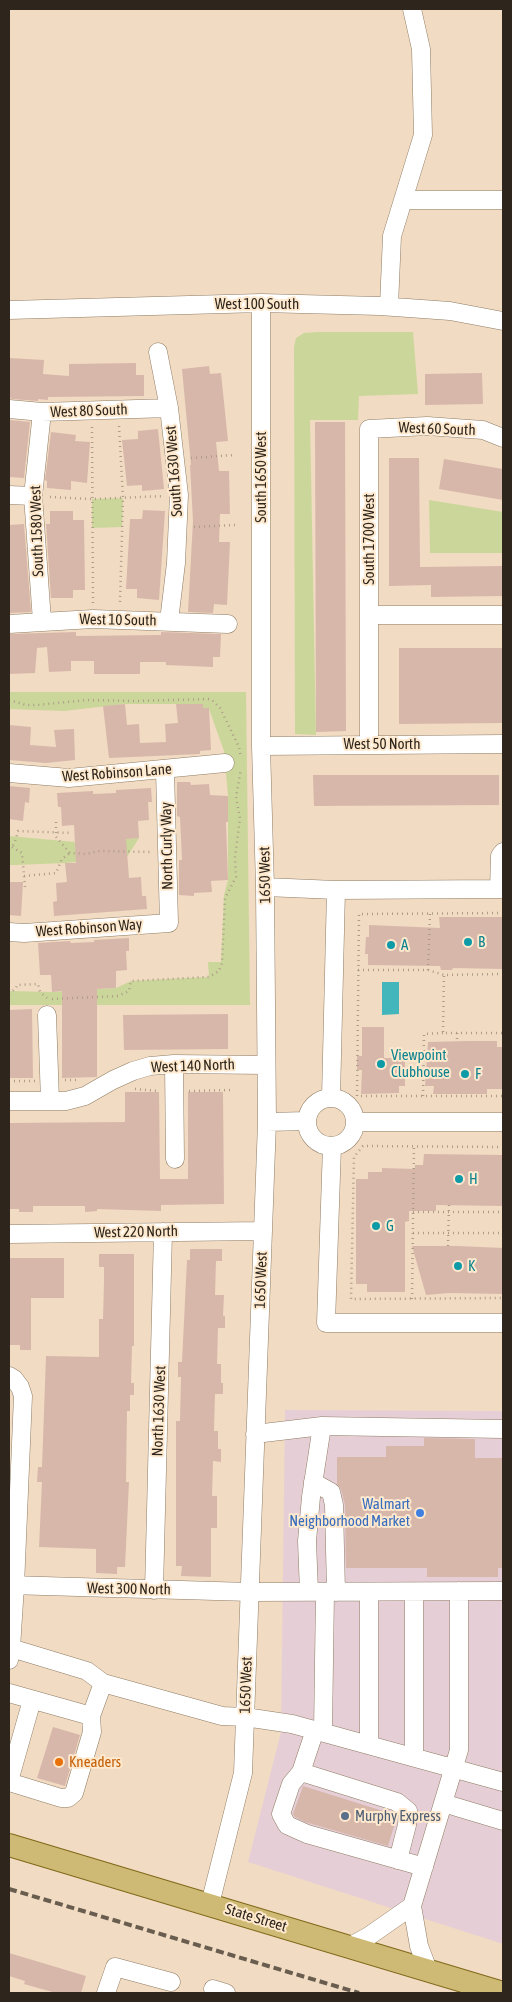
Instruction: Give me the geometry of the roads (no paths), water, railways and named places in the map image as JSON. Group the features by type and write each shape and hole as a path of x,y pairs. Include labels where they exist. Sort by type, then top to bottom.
{"main road":[{"name":"State Street","path":"9,1845 503,1993"}],"street":[{"path":"389,306 392,236 423,135 421,49 412,9"},
{"path":"403,200 503,200"},
{"name":"West 100 South","path":"9,310 262,303 389,306 450,311 503,321"},
{"name":"South 1650 West","path":"262,303 262,651"},
{"name":"South 1630 West","path":"158,352 169,408 179,494 176,563 169,621"},
{"name":"West 80 South","path":"9,409 42,412 169,408"},
{"name":"South 1580 West","path":"42,412 33,496 42,621"},
{"name":"West 60 South","path":"369,428 427,426 483,430 503,438"},
{"name":"South 1700 West","path":"369,428 369,744"},
{"path":"9,495 33,496"},
{"path":"369,615 503,615"},
{"name":"West 10 South","path":"9,624 93,619 228,624"},
{"name":"1650 West","path":"210,1904 243,1773 266,1122 265,887 261,746 262,651"},
{"name":"West 50 North","path":"261,746 503,744"},
{"name":"West Robinson Lane","path":"9,773 69,778 225,763"},
{"name":"North Curly Way","path":"165,770 169,923"},
{"path":"265,887 336,890 501,889 500,856 503,852"},
{"path":"331,1097 336,890"},
{"name":"West Robinson Way","path":"9,932 24,933 169,923"},
{"path":"47,1015 50,1101"},
{"path":"174,1064 175,1159"},
{"name":"West 140 North","path":"9,1101 66,1101 85,1096 133,1071 150,1066 174,1064 265,1065"},
{"path":"331,1097 349,1104 353,1110 356,1122 349,1139 332,1146 324,1145 312,1136 307,1121 312,1107 317,1102 331,1097"},
{"path":"266,1122 307,1121"},
{"path":"356,1122 503,1122"},
{"path":"332,1146 326,1323 503,1323"},
{"name":"West 220 North","path":"9,1234 263,1231"},
{"name":"North 1630 West","path":"154,1590 164,1232"},
{"path":"11,1377 20,1387 22,1396 10,1654 87,1671 103,1683 222,1716 245,1717 292,1724 503,1782"},
{"path":"322,1426 313,1482 308,1541 323,1592"},
{"path":"255,1434 322,1426 503,1428"},
{"path":"313,1482 331,1492 334,1505 323,1592 319,1731 301,1772 291,1784 281,1814 287,1826 308,1834 424,1867"},
{"name":"West 300 North","path":"12,1586 250,1592 503,1591"},
{"path":"428,1970 419,1946 412,1906 459,1750 459,1591"},
{"path":"369,1592 369,1744"},
{"path":"414,1592 414,1757"},
{"path":"32,1700 9,1781 61,1798 68,1798 74,1793 92,1732 91,1716 103,1683"},
{"path":"9,1693 91,1716"},
{"path":"301,1772 397,1802 408,1811 407,1825 398,1860"},
{"path":"443,1803 503,1821"},
{"path":"349,1946 369,1936 412,1906"},
{"path":"106,1993 115,1967 171,1982"}],"water":[{"path":"382,982 399,982 399,1014 382,1015"}],"railway":[{"path":"9,1889 359,1993"}],"place":[{"name":"B","path":"468,942"},
{"name":"A","path":"391,945"},
{"name":"Viewpoint Clubhouse","path":"381,1064"},
{"name":"F","path":"465,1074"},
{"name":"H","path":"459,1179"},
{"name":"G","path":"376,1226"},
{"name":"K","path":"458,1266"},
{"name":"Walmart Neighborhood Market","path":"420,1513"},
{"name":"Kneaders","path":"59,1762"},
{"name":"Murphy Express","path":"345,1816"}]}
